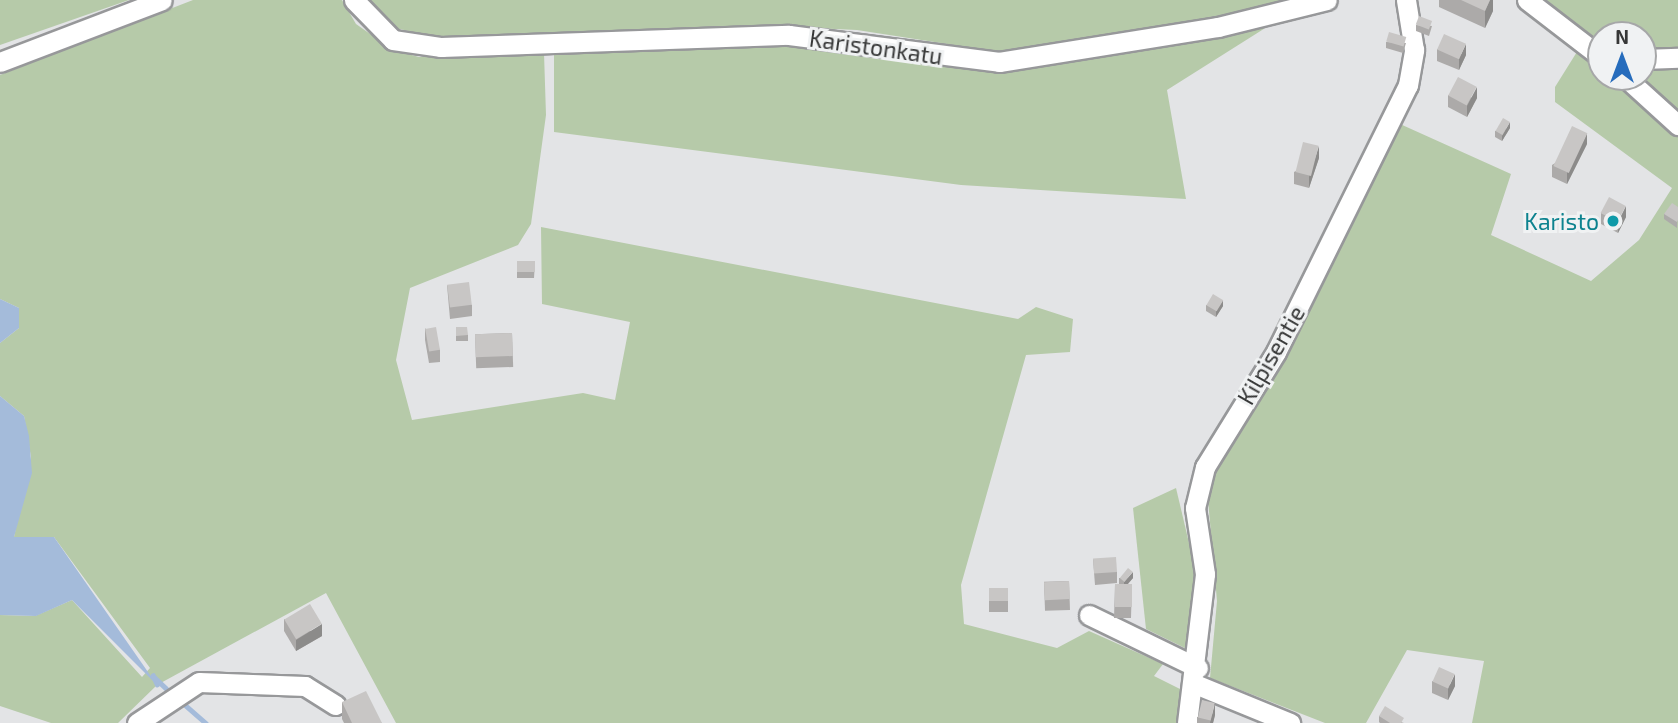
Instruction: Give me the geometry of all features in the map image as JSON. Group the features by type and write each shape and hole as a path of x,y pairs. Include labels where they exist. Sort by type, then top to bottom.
{"street":[{"path":"0,62 162,0"},
{"name":"Karistonkatu","path":"354,0 393,40 441,47 789,35 999,62 1217,27 1327,0"},
{"name":"Kilpisentie","path":"1186,723 1196,676 1205,574 1195,508 1205,467 1276,352 1408,85 1414,50 1406,0"},
{"path":"1527,0 1587,46"},
{"path":"1657,59 1678,58"},
{"path":"1640,91 1678,125"},
{"path":"1089,615 1196,676 1290,723"},
{"path":"137,723 154,706 199,682 227,680 305,686 335,705"}],"green space":[{"path":"0,0 129,0 0,45"},
{"path":"193,0 342,0 356,24 393,50 419,57 544,53 546,115 531,224 518,245 410,288 396,360 412,420 583,393 615,400 630,322 542,304 541,227 1018,319 1036,307 1073,319 1070,352 1026,355 961,585 964,624 1057,648 1089,631 1163,664 1154,676 1186,692 1178,723 396,723 326,593 157,685 118,723 51,723 0,706 0,615 35,616 72,600 142,677 150,668 54,537 14,537 31,457 24,416 0,396 0,343 19,328 19,308 0,299 0,75"},
{"path":"367,0 1290,0 1217,21 999,52 857,30 769,26 435,37 395,28"},
{"path":"1539,0 1678,0 1678,53 1657,53 1657,21 1587,21 1587,37"},
{"path":"1270,25 1167,90 1186,199 961,185 554,132 554,53 798,42 1002,71"},
{"path":"1580,47 1587,53 1587,91 1629,91 1678,135 1678,723 1472,723 1484,661 1407,650 1366,723 1325,723 1210,678 1217,601 1208,500 1218,466 1286,354 1400,124 1511,174 1491,235 1591,281 1639,240 1672,188 1555,102 1555,87"},
{"path":"1678,62 1678,116 1652,91 1657,91 1657,64"},
{"path":"1176,488 1198,581 1191,651 1146,629 1133,508"}],"water":[{"path":"0,299 19,308 19,328 0,343"},
{"path":"0,396 24,416 29,436 32,473 14,537 54,537 157,685 72,600 36,616 0,615"}],"building":[{"path":"1461,0 1490,0 1485,11"},
{"path":"1419,16 1432,21 1429,29 1416,24"},
{"path":"1389,32 1406,37 1404,47 1386,42"},
{"path":"1444,34 1466,44 1459,59 1437,50"},
{"path":"1458,77 1477,87 1467,105 1448,96"},
{"path":"1503,118 1510,122 1502,135 1496,131"},
{"path":"1572,126 1587,133 1569,173 1553,166"},
{"path":"1303,142 1319,146 1311,176 1296,172"},
{"path":"1609,197 1626,206 1617,222 1601,213"},
{"path":"1672,203 1678,207 1677,222 1664,214"},
{"path":"517,261 535,261 535,272 517,272"},
{"path":"469,282 472,305 450,308 447,285"},
{"path":"1213,294 1223,300 1217,311 1206,305"},
{"path":"436,327 440,350 429,352 425,329"},
{"path":"456,327 467,327 468,335 456,336"},
{"path":"512,333 513,356 476,357 475,334"},
{"path":"1116,557 1117,572 1094,574 1093,559"},
{"path":"1128,568 1133,572 1124,582 1120,578"},
{"path":"1069,581 1070,599 1045,600 1044,582"},
{"path":"1115,584 1132,584 1132,607 1115,607"},
{"path":"989,588 1008,588 1008,601 989,601"},
{"path":"310,604 322,624 296,639 284,619"},
{"path":"1439,667 1455,674 1448,689 1432,682"},
{"path":"366,691 382,723 352,723 342,702"},
{"path":"1202,700 1215,703 1211,720 1198,718"},
{"path":"1385,706 1404,718 1401,723 1390,723 1379,716"}],"waterway":[{"path":"157,685 153,676 166,688"},
{"path":"184,704 206,723"}],"place":[{"name":"Karisto","path":"1613,221"}]}
